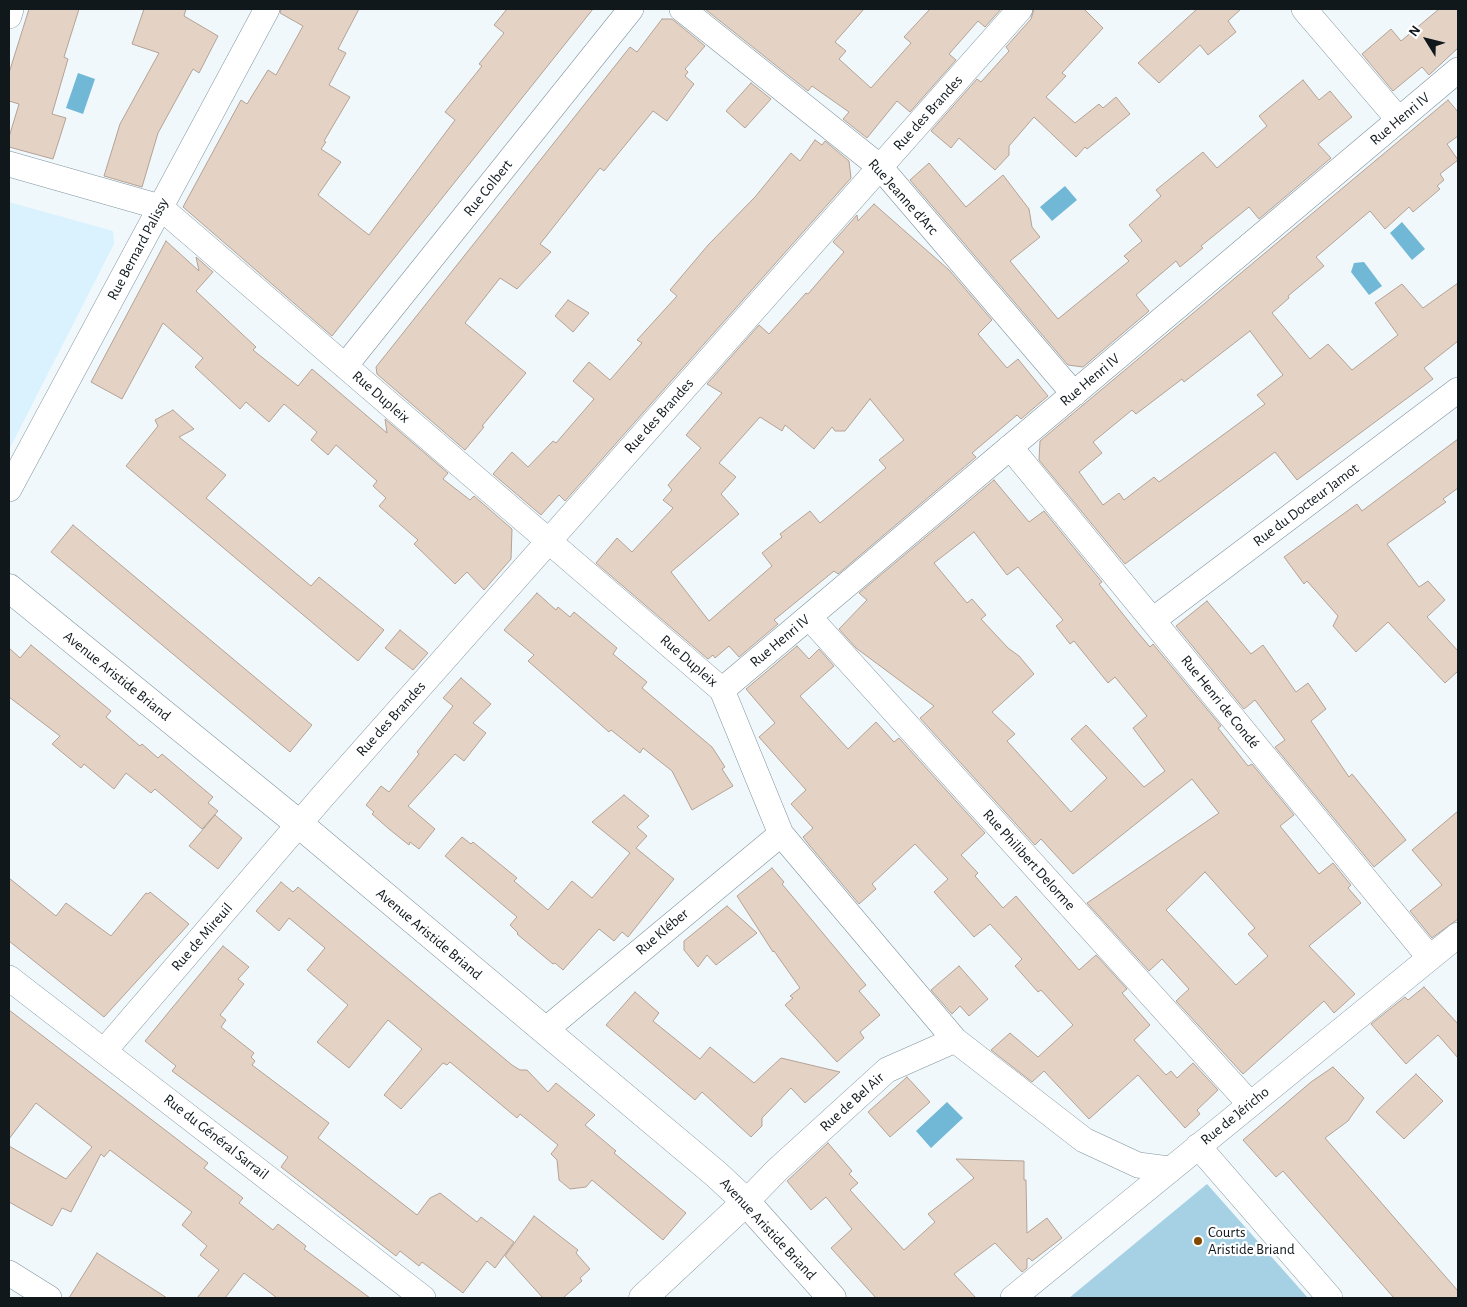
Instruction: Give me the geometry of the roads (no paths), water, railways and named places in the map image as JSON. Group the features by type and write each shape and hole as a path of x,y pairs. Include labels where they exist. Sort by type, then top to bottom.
{"street":[{"path":"9,16 11,9"},
{"name":"Rue Bernard Palissy","path":"9,489 267,9"},
{"name":"Rue Colbert","path":"345,366 631,9"},
{"name":"Rue Jeanne d'Arc","path":"682,9 880,167 1074,394"},
{"name":"Rue des Brandes","path":"299,824 1020,9"},
{"path":"1304,9 1399,120"},
{"name":"Rue Henri IV","path":"722,690 1458,70"},
{"name":"Rue Dupleix","path":"9,164 160,207 722,690"},
{"name":"Rue du Docteur Jamot","path":"1153,620 1458,390"},
{"name":"Rue Henri de Condé","path":"1010,447 1430,958"},
{"name":"Avenue Aristide Briand","path":"9,588 299,824 746,1202 832,1298"},
{"name":"Rue Philibert Delorme","path":"809,617 1250,1104"},
{"path":"722,690 780,834 955,1040 1084,1140 1138,1165 1169,1169"},
{"name":"Rue de Mireuil","path":"105,1050 299,824"},
{"name":"Rue Kléber","path":"544,1030 780,834"},
{"name":"Rue de Jéricho","path":"1013,1298 1458,935"},
{"name":"Rue du Général Sarrail","path":"9,978 105,1050 423,1298"},
{"name":"Rue de Bel Air","path":"643,1298 746,1202 777,1170 887,1070 955,1040"},
{"path":"1198,1146 1330,1298"},
{"path":"9,1273 49,1298"}],"place":[{"name":"Courts Aristide Briand","path":"1198,1241"}]}
